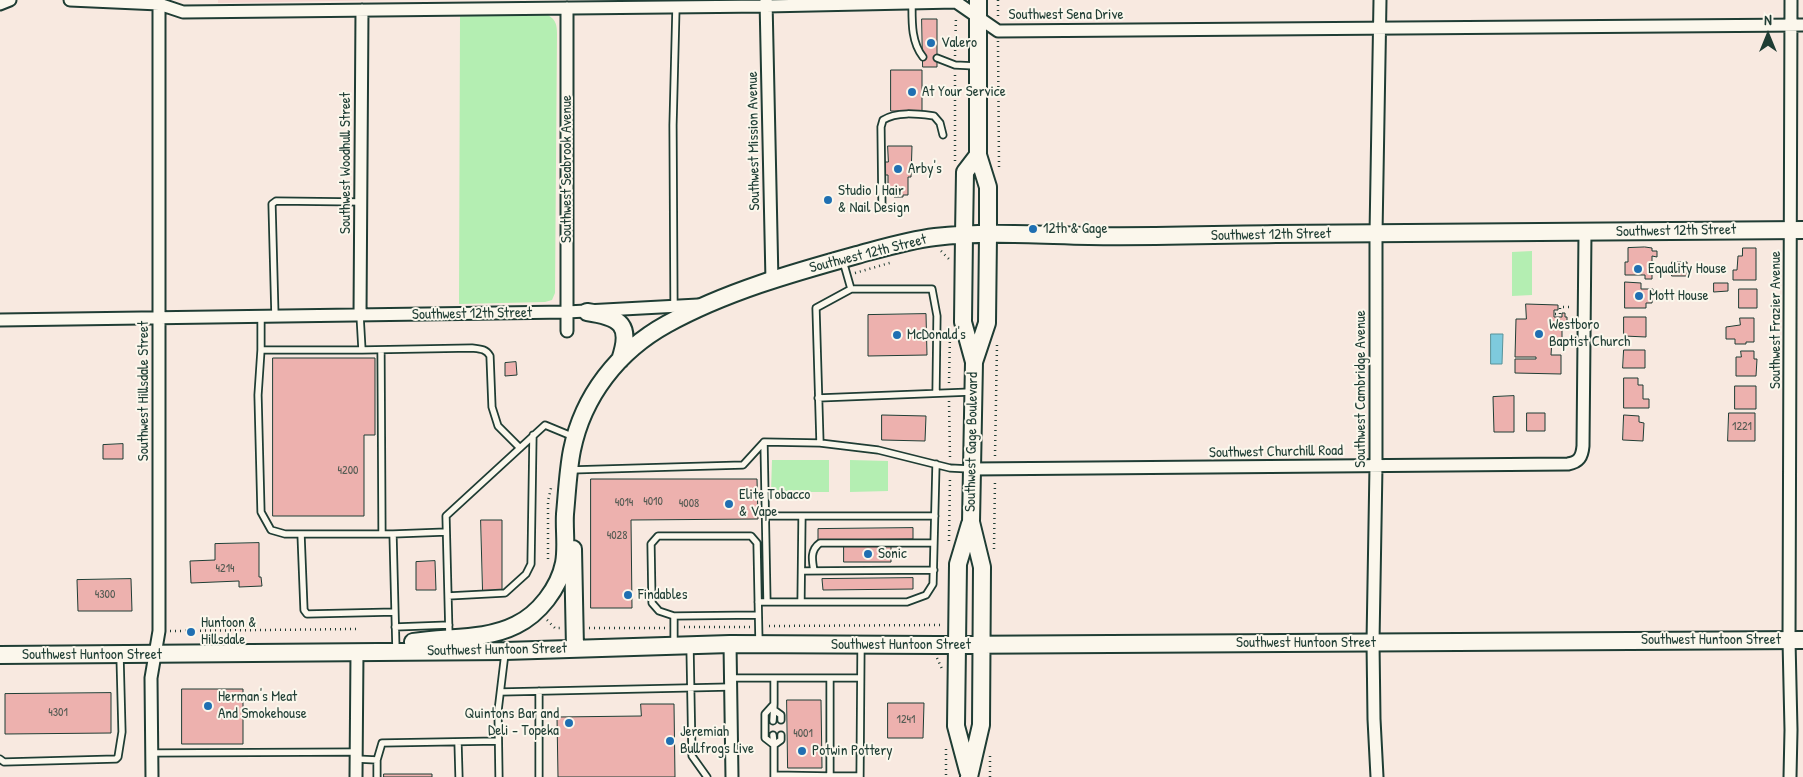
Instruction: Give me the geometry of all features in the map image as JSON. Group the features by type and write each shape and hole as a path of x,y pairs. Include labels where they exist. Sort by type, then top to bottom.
{"main road":[{"name":"Southwest Gage Boulevard","path":"969,775 981,725 982,567 971,522 974,362 987,323 988,187 978,155 978,8"},
{"name":"Southwest Gage Boulevard","path":"974,362 963,322 965,172 978,155"},
{"name":"Southwest 12th Street","path":"715,302 802,270 921,239 964,235 1096,236 1797,230"},
{"path":"396,652 410,642 497,633 530,617 553,591 560,577 564,560 565,516 571,452 590,399 603,378 643,340 663,326 715,302"},
{"path":"587,312 604,314 616,320 622,326 626,342 620,360"},
{"path":"569,475 572,515 575,648"},
{"name":"Southwest Gage Boulevard","path":"969,775 956,726 958,564 971,522"},
{"name":"Southwest Huntoon Street","path":"449,639 505,651 730,644 957,645 1796,640"},
{"name":"Southwest Huntoon Street","path":"0,655 396,652"}],"street":[{"path":"0,4 10,0"},
{"path":"70,0 159,4 183,12 362,10 546,4 567,8 651,4 676,7 766,3 956,2"},
{"name":"Southwest Cambridge Avenue","path":"1377,777 1374,642 1376,234 1380,0"},
{"name":"Southwest Frazier Avenue","path":"1790,777 1796,640 1797,230 1791,0"},
{"name":"Southwest Sena Drive","path":"956,2 978,8 998,31 1803,25"},
{"name":"Southwest Mission Avenue","path":"766,3 772,281"},
{"name":"Southwest Hillsdale Street","path":"152,777 151,678 160,631 159,4"},
{"name":"Southwest Seabrook Avenue","path":"567,8 567,331"},
{"name":"Southwest Woodhull Street","path":"360,316 362,10"},
{"path":"1584,232 1584,307"},
{"name":"Southwest 12th Street","path":"0,320 587,312 619,308 674,307 715,302"},
{"name":"Southwest Churchill Road","path":"972,469 1568,464 1579,460 1583,446 1584,307"},
{"path":"730,644 732,777"},
{"path":"356,777 357,652"}],"lane":[{"path":"912,3 912,22 916,45 923,57"},
{"path":"674,307 673,125 676,7"},
{"path":"937,58 955,65 978,66"},
{"path":"882,208 881,127 883,120 891,115 934,116 940,123 943,135"},
{"path":"275,317 272,204 276,202 361,202"},
{"path":"843,259 851,289"},
{"path":"820,444 816,308 851,289 932,289 937,316 936,392"},
{"path":"360,316 362,350"},
{"path":"261,317 258,395 261,512 271,530 285,534 446,532"},
{"path":"261,350 483,349 490,356 492,407 498,426 520,448"},
{"path":"381,350 382,534"},
{"path":"818,398 973,392"},
{"path":"395,628 449,639 446,516 545,425 576,437"},
{"path":"448,596 505,593 526,574 531,564 533,435"},
{"path":"569,475 743,465 764,442 820,444 878,450 950,468 972,469"},
{"path":"764,442 767,602"},
{"path":"758,602 907,602 926,595 933,584 936,464"},
{"path":"765,516 935,516"},
{"path":"801,602 802,516"},
{"path":"301,534 304,610 307,614 395,612"},
{"path":"393,534 396,652"},
{"path":"758,616 674,616 659,611 652,603 651,544 658,536 751,536 757,543 759,645"},
{"path":"814,571 812,552 820,543 934,543"},
{"path":"802,571 934,570"},
{"path":"674,616 691,688 692,756 707,777"},
{"path":"773,735 774,776 860,776 861,645"},
{"path":"499,777 498,711 505,651"},
{"path":"0,759 4,762 116,759 118,757 122,732 120,654"},
{"path":"501,692 691,688 774,678 860,678"},
{"path":"773,721 774,678"},
{"path":"830,678 830,776"},
{"path":"539,691 539,777"},
{"path":"774,707 781,715 781,720"},
{"path":"774,707 765,714 765,738 774,745"},
{"path":"774,745 781,740 781,735"},
{"path":"377,777 377,760 382,743 498,741"},
{"path":"458,742 459,777"},
{"path":"152,753 356,756 377,760"}],"path":[{"path":"998,0 999,176"},
{"path":"955,163 956,2"},
{"path":"1555,314 1560,314 1560,307 1584,307"},
{"path":"994,556 996,338"},
{"path":"548,561 548,502 552,484"},
{"path":"160,631 356,629"},
{"path":"990,749 990,777"}],"shaded area":[{"path":"218,0 397,0 218,3"}],"green space":[{"path":"548,15 554,21 557,31 555,293 552,300 545,302 459,304 460,16"},
{"path":"1532,251 1532,295 1512,296 1512,252"},
{"path":"772,460 829,460 829,492 771,492"},
{"path":"850,460 888,461 888,491 850,492"}],"water":[{"path":"1491,334 1503,334 1502,364 1491,364"}],"building":[{"path":"922,19 937,19 937,67 923,67"},
{"path":"891,70 922,70 922,111 891,111"},
{"name":"Arby's","path":"888,146 912,146 911,177 908,177 908,195 903,195 903,197 894,197 894,194 888,194 888,175 885,175 885,162 888,162"},
{"name":"Equality House","path":"1628,248 1652,248 1652,251 1657,251 1657,257 1652,256 1652,279 1645,279 1645,275 1625,275 1625,262 1628,262"},
{"path":"1743,248 1756,248 1756,280 1733,280 1733,270 1737,270 1738,256 1742,256"},
{"path":"1672,262 1687,262 1687,276 1672,276"},
{"name":"Mott House","path":"1625,282 1641,283 1641,289 1653,289 1652,303 1646,303 1646,308 1625,308"},
{"path":"1714,283 1728,283 1728,291 1714,292"},
{"path":"1739,289 1757,289 1757,308 1739,308"},
{"name":"Westboro Baptist Church","path":"1526,304 1558,305 1558,310 1554,310 1554,317 1562,317 1562,313 1565,313 1565,317 1567,317 1567,327 1562,327 1562,341 1552,340 1551,355 1561,355 1561,374 1515,373 1515,359 1536,359 1536,357 1515,357 1516,319 1526,319"},
{"name":"McDonald's","path":"926,314 927,355 868,356 868,315"},
{"path":"1624,317 1646,317 1646,337 1624,336"},
{"path":"1740,318 1754,318 1754,342 1735,344 1735,339 1726,339 1726,327 1740,325"},
{"path":"1624,350 1645,350 1645,368 1623,368"},
{"path":"1741,351 1754,351 1754,359 1757,359 1756,376 1736,376 1736,357 1741,357"},
{"path":"273,358 375,358 375,435 364,435 364,516 273,516"},
{"path":"516,362 517,375 505,376 505,363"},
{"path":"1624,378 1638,378 1638,385 1643,385 1643,399 1649,399 1649,408 1624,408"},
{"path":"1735,386 1756,386 1756,409 1735,409"},
{"path":"1514,396 1514,432 1494,432 1493,397"},
{"path":"1527,413 1545,413 1545,431 1527,431"},
{"path":"1729,413 1755,413 1755,441 1728,441"},
{"path":"882,415 926,416 925,441 882,440"},
{"path":"1624,415 1639,416 1639,422 1644,423 1643,441 1623,440"},
{"path":"123,444 123,459 103,459 103,445"},
{"path":"591,479 757,479 758,519 631,520 632,608 591,608"},
{"path":"481,520 502,520 502,593 483,593"},
{"path":"913,528 913,539 818,540 818,529"},
{"path":"259,543 259,577 261,577 262,586 239,587 239,581 191,583 190,561 215,560 215,544"},
{"name":"Sonic","path":"844,546 891,546 891,562 844,562"},
{"path":"435,561 436,590 416,590 416,562"},
{"path":"913,578 913,589 823,590 822,579"},
{"path":"131,579 132,611 78,611 77,580"},
{"path":"182,689 243,689 243,744 182,744"},
{"path":"111,693 111,733 5,734 5,694"},
{"path":"787,700 821,700 822,768 788,768"},
{"path":"888,703 924,703 923,738 888,738"},
{"path":"641,704 674,704 675,777 558,777 557,717 641,716"},
{"path":"384,774 432,774 432,777 384,777"}],"place":[{"name":"Valero","path":"931,43"},
{"name":"At Your Service","path":"912,92"},
{"name":"Arby's","path":"898,169"},
{"name":"Studio I Hair & Nail Design","path":"828,200"},
{"name":"12th & Gage","path":"1033,229"},
{"name":"Equality House","path":"1638,269"},
{"name":"Mott House","path":"1639,296"},
{"name":"Westboro Baptist Church","path":"1539,334"},
{"name":"McDonald's","path":"897,335"},
{"name":"Elite Tobacco & Vape","path":"729,504"},
{"name":"Sonic","path":"868,554"},
{"name":"Findables","path":"628,595"},
{"name":"Huntoon & Hillsdale","path":"191,632"},
{"name":"Herman's Meat And Smokehouse","path":"208,706"},
{"name":"Quintons Bar and Deli - Topeka","path":"569,723"},
{"name":"Jeremiah Bullfrogs Live","path":"670,741"},
{"name":"Potwin Pottery","path":"802,751"}]}
